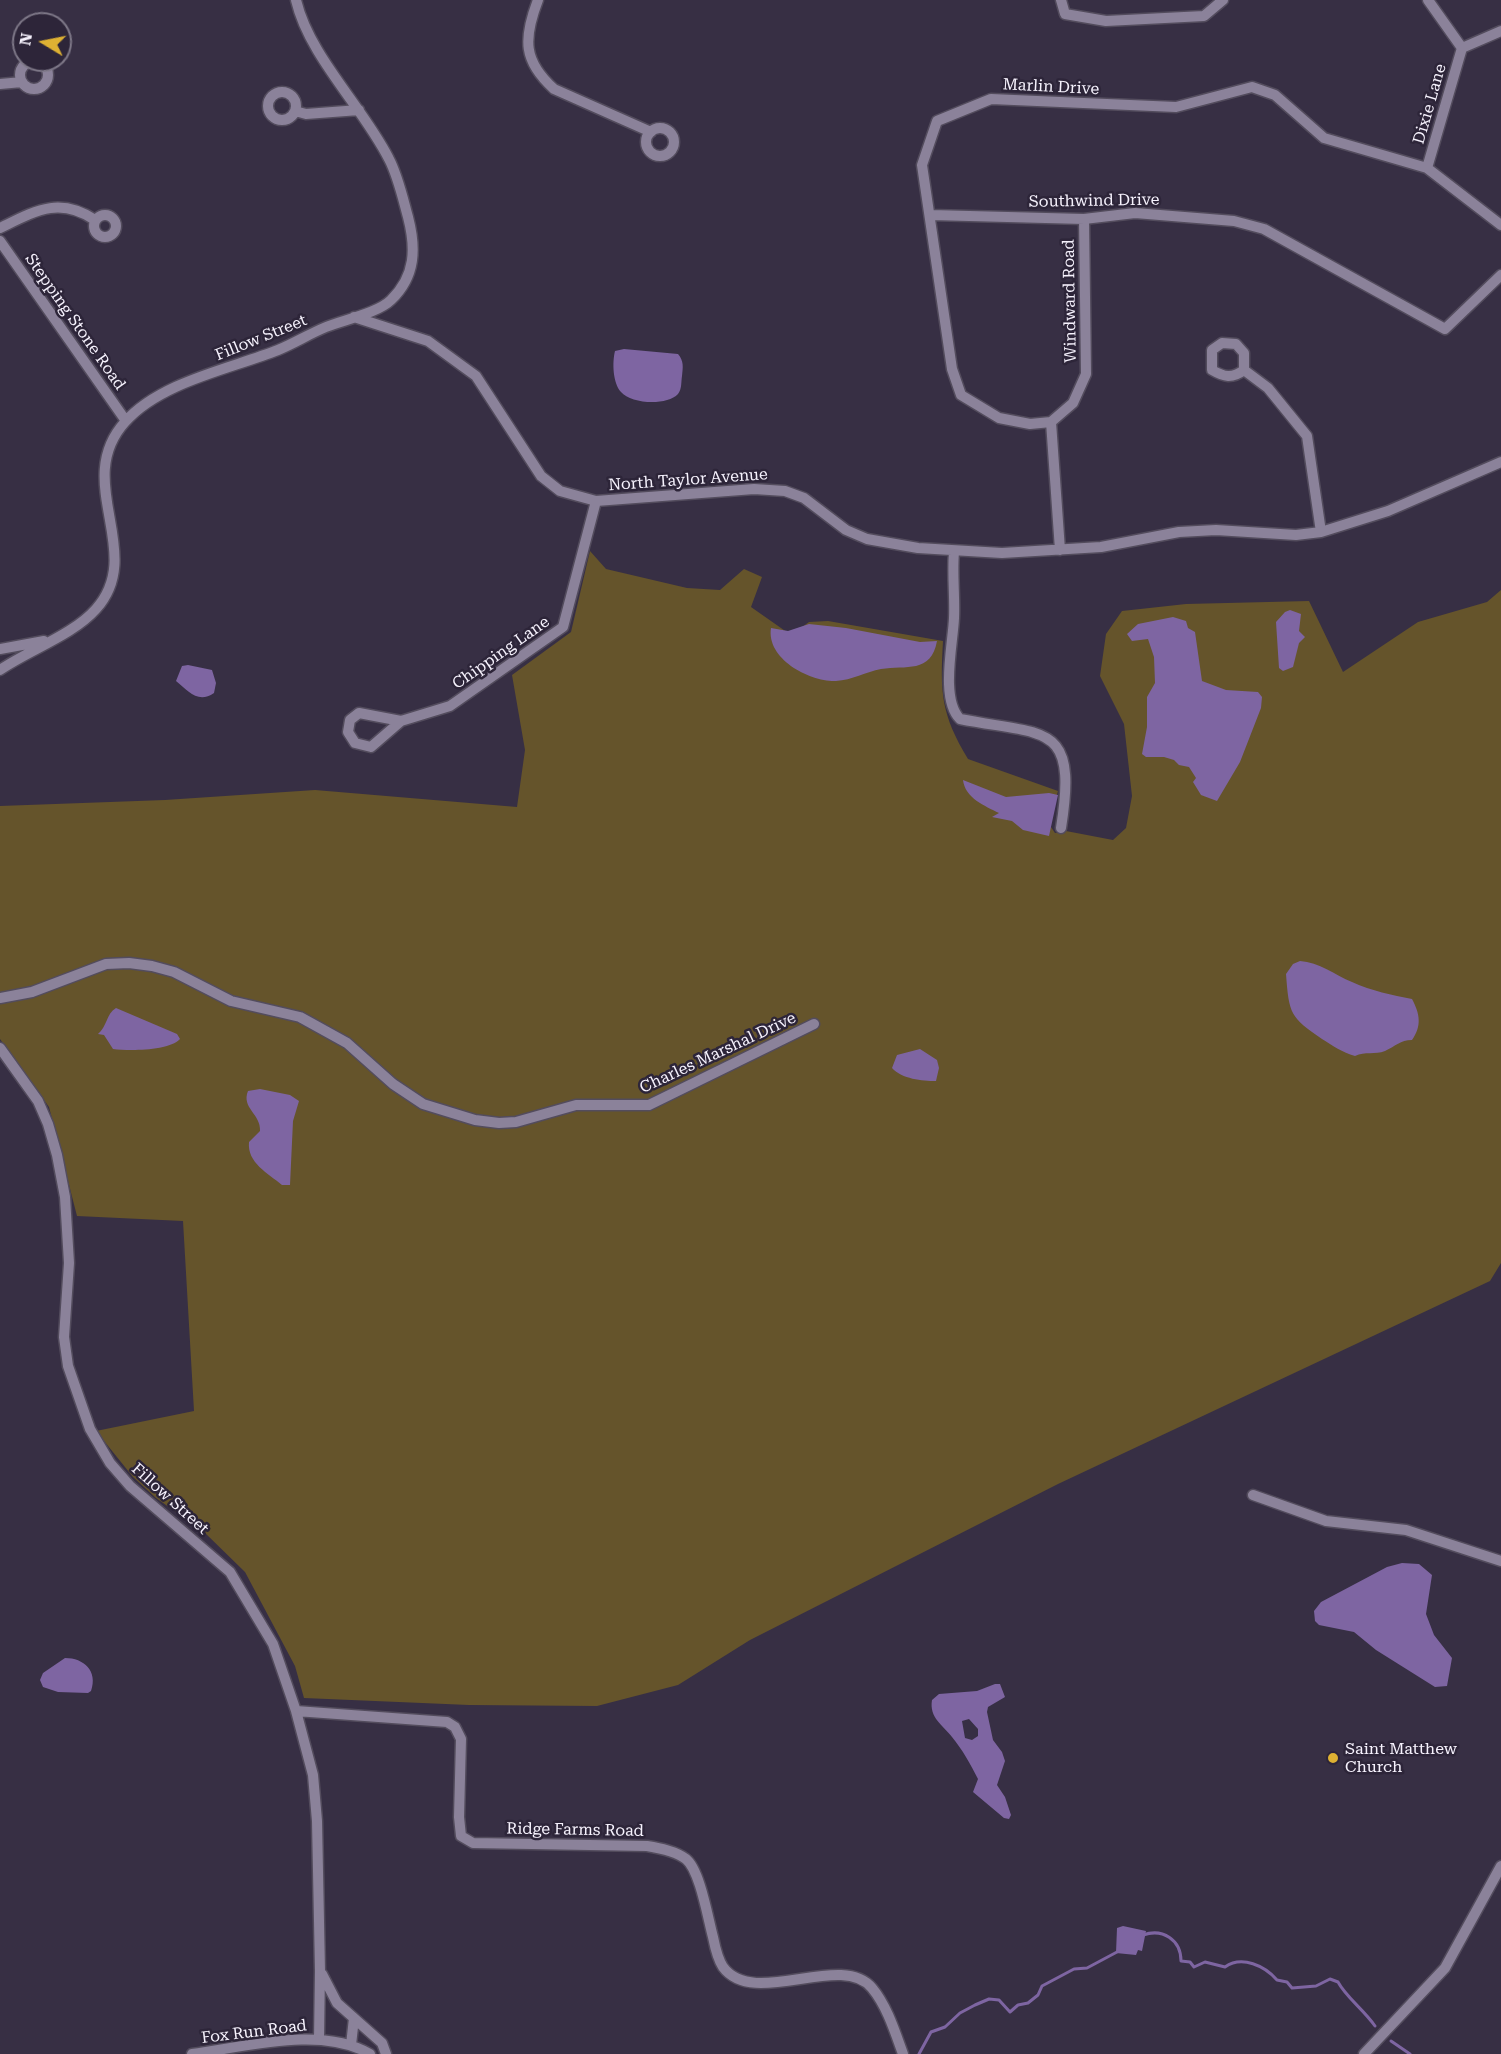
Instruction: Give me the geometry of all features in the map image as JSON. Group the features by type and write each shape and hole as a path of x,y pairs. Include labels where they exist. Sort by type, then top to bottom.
{"street":[{"name":"Fillow Street","path":"0,670 96,610 112,582 115,551 103,476 108,451 126,421 147,403 163,394 281,349 324,328 390,301 410,273 415,245 390,160 320,51 299,15 296,0"},
{"path":"538,0 528,45 530,63 541,78 554,89 651,132"},
{"path":"1061,0 1065,14 1106,21 1204,16 1221,3"},
{"path":"1428,0 1462,48 1501,31"},
{"name":"Dixie Lane","path":"1427,168 1462,48"},
{"path":"0,84 22,82"},
{"name":"Marlin Drive","path":"1051,422 1030,424 999,418 961,395 952,369 922,165 937,121 991,99 1176,107 1252,87 1275,95 1324,138 1427,168 1501,225"},
{"path":"295,111 306,114 359,110"},
{"path":"0,228 38,210 61,206 81,211 95,220"},
{"name":"Southwind Drive","path":"931,215 1084,219 1135,213 1234,221 1264,229 1445,329 1501,275"},
{"name":"Windward Road","path":"1051,422 1073,403 1086,375 1084,219"},
{"name":"Stepping Stone Road","path":"0,241 126,421"},
{"name":"North Taylor Avenue","path":"354,317 428,341 476,375 541,476 560,491 596,501 754,489 775,490 804,498 856,536 894,545 954,552 1002,553 1101,547 1190,531 1296,535 1321,532 1388,511 1501,462"},
{"path":"1244,370 1268,388 1307,436 1321,532"},
{"path":"1051,422 1060,550"},
{"name":"Chipping Lane","path":"401,721 359,713 350,720 348,732 355,743 371,747 401,721 450,706 563,627 596,501"},
{"path":"954,552 954,621 949,663 953,709 960,719 1024,729 1044,737 1058,748 1065,764 1067,782 1061,828"},
{"path":"0,649 51,640"},
{"name":"Charles Marshal Drive","path":"0,998 49,986 95,967 117,963 152,966 174,972 231,1001 300,1017 346,1043 393,1084 423,1104 475,1120 499,1123 516,1122 576,1105 649,1106 814,1024"},
{"name":"Fillow Street","path":"0,1048 38,1101 57,1155 65,1197 69,1263 64,1337 68,1366 90,1429 110,1462 130,1486 230,1572 273,1644 296,1711 314,1781 320,1971 319,2039"},
{"path":"1253,1495 1326,1521 1406,1530 1501,1561"},
{"name":"Ridge Farms Road","path":"296,1711 447,1722 455,1727 461,1739 459,1817 461,1836 473,1843 647,1846 662,1849 686,1859 696,1875 718,1957 732,1975 758,1983 841,1976 862,1980 872,1988 893,2025 903,2054"},
{"path":"1364,2054 1445,1968 1501,1866"},
{"name":"Fillow Street","path":"320,1971 337,2003 382,2043 386,2054"},
{"path":"351,2045 354,2018"},
{"path":"319,2039 351,2045 370,2054"},
{"name":"Fox Run Road","path":"192,2054 319,2039"}],"shaded area":[{"path":"624,349 678,354 683,367 681,388 678,394 666,400 649,402 633,399 621,392 615,378 614,361 615,351"},
{"path":"590,551 606,569 687,588 720,590 744,569 762,577 751,607 791,635 809,622 828,621 943,641 944,703 952,729 968,759 1058,791 1049,824 1055,833 1066,831 1113,840 1126,828 1132,796 1124,724 1100,676 1106,634 1122,611 1186,604 1309,601 1343,672 1418,622 1487,602 1501,590 1501,1263 1490,1281 1058,1484 750,1640 678,1685 597,1706 469,1705 304,1698 295,1666 245,1572 203,1531 156,1498 133,1477 96,1431 194,1411 183,1221 77,1216 49,1107 0,1039 0,806 165,800 315,790 517,807 525,750 512,675 571,632"},
{"path":"1290,610 1301,614 1299,631 1305,637 1299,643 1293,667 1283,671 1279,668 1276,622"},
{"path":"1173,617 1186,621 1188,628 1195,632 1202,681 1226,690 1258,692 1262,697 1261,708 1240,762 1217,801 1201,795 1193,782 1196,778 1189,767 1179,765 1174,760 1164,757 1146,757 1142,754 1147,727 1147,697 1155,683 1154,657 1148,639 1132,641 1127,634 1138,624"},
{"path":"809,624 846,628 920,642 937,641 929,659 916,666 881,669 836,681 826,680 814,678 792,666 775,650 771,639 771,628 788,631"},
{"path":"182,666 212,670 216,683 214,693 198,697 176,681"},
{"path":"963,780 1006,797 1049,793 1058,795 1049,836 1023,830 1012,821 992,817 999,813 972,797"},
{"path":"1300,961 1320,966 1367,988 1412,999 1417,1010 1419,1025 1412,1040 1401,1042 1381,1052 1355,1056 1338,1049 1311,1032 1297,1019 1288,998 1286,974 1293,964"},
{"path":"116,1008 177,1034 180,1039 175,1043 158,1048 113,1049 104,1035 98,1034"},
{"path":"920,1049 937,1060 939,1068 936,1081 907,1077 892,1068 897,1055"},
{"path":"260,1089 290,1095 299,1101 293,1121 290,1185 282,1185 265,1172 251,1156 249,1142 260,1131 258,1120 249,1107 247,1097 248,1091"},
{"path":"1402,1563 1419,1564 1432,1575 1426,1614 1434,1635 1452,1658 1447,1686 1435,1687 1376,1650 1354,1632 1319,1625 1315,1621 1314,1611 1321,1602 1387,1567"},
{"path":"65,1658 78,1660 88,1667 93,1677 91,1691 88,1693 58,1692 43,1687 40,1680 43,1673"},
{"path":"1000,1684 1005,1697 988,1707 987,1712 993,1740 1002,1752 1005,1761 997,1785 1005,1797 1011,1815 1009,1819 1004,1818 973,1792 978,1779 959,1747 937,1721 933,1712 932,1700 939,1694 977,1691","holes":["969,1719 978,1729 978,1736 972,1740 965,1738 962,1721"]},
{"path":"1123,1926 1146,1931 1142,1951 1138,1950 1136,1955 1116,1953 1117,1928"}],"waterway":[{"path":"1143,1935 1157,1933 1170,1938 1178,1947 1181,1961 1190,1962 1194,1967 1205,1962 1225,1967 1246,1962 1266,1970 1277,1980 1287,1982 1292,1988 1316,1986 1330,1979 1338,1982 1375,2026"},
{"path":"919,2054 931,2032 945,2027 960,2013 975,2005 989,1999 999,2000 1010,2012 1018,2005 1028,2003 1038,1995 1042,1986 1074,1969 1087,1968 1117,1952"},
{"path":"1391,2041 1410,2054"}],"place":[{"name":"Saint Matthew Church","path":"1333,1758"}]}
